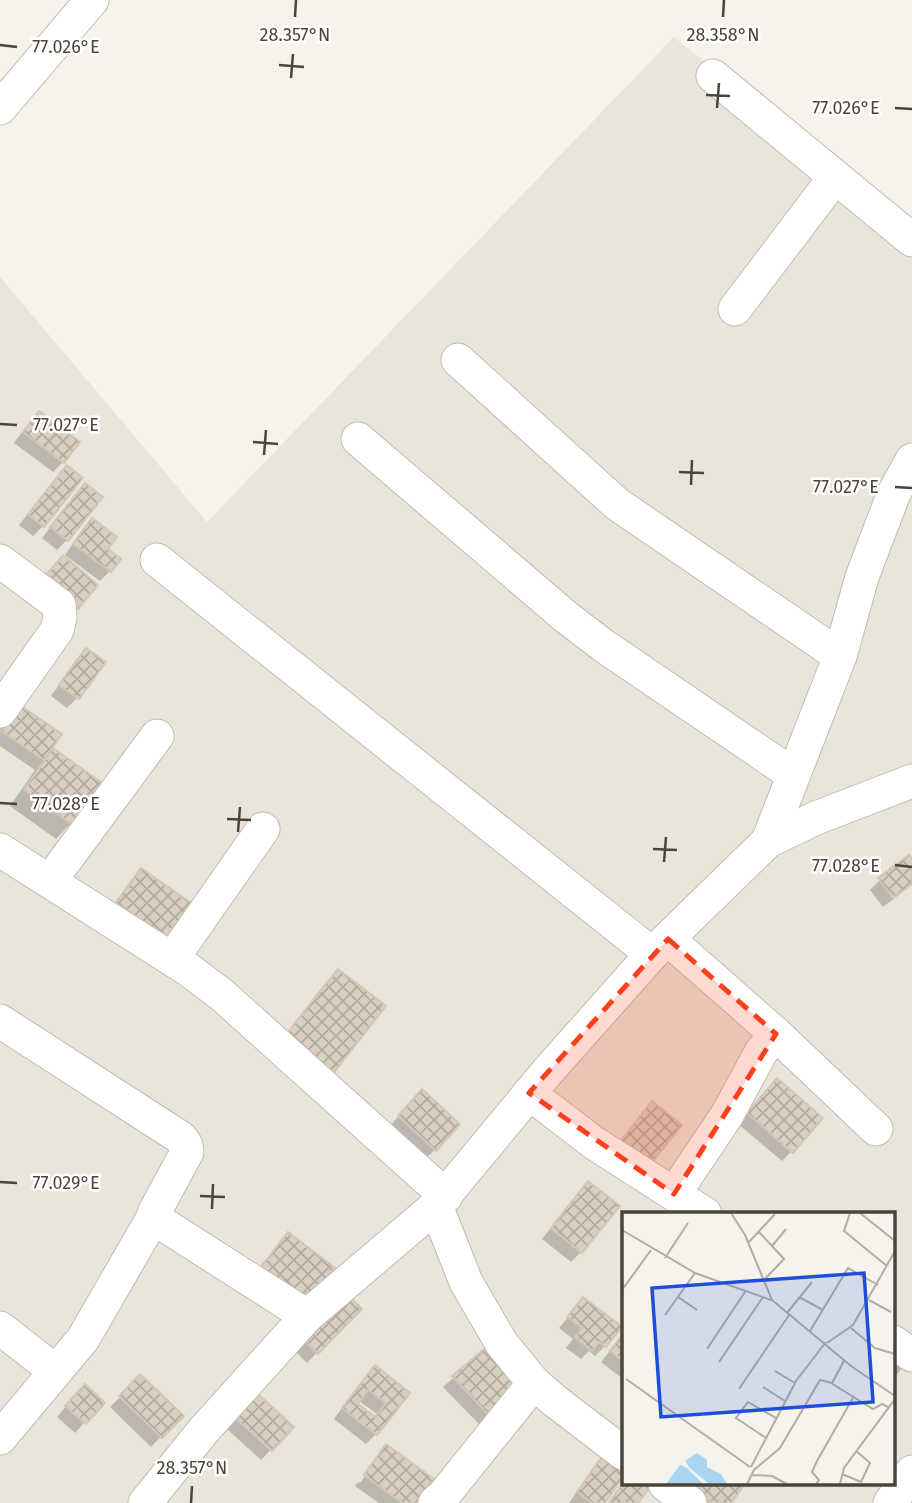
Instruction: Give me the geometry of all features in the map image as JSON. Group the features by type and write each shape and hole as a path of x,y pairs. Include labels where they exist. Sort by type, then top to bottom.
{"street":[{"path":"0,108 92,0"},
{"path":"713,76 912,240"},
{"path":"735,309 835,177"},
{"path":"458,360 617,504 840,656"},
{"path":"358,439 566,617 604,646 792,774"},
{"path":"768,841 840,656 862,577 894,493 912,460"},
{"path":"157,560 776,1034 876,1129"},
{"path":"0,561 59,605 60,618 57,630 0,711"},
{"path":"50,881 157,736"},
{"path":"145,1503 203,1431 307,1316 441,1201 529,1093 660,947 768,841 816,818 911,783"},
{"path":"172,959 263,829"},
{"path":"0,850 172,959 222,995 441,1201 466,1282 502,1344 534,1383 622,1452"},
{"path":"0,1021 181,1138 187,1152 154,1216 83,1339 0,1438"},
{"path":"674,1194 727,1115 761,1052 776,1034"},
{"path":"529,1093 594,1143 702,1212"},
{"path":"154,1216 307,1316"},
{"path":"0,1328 55,1371"},
{"path":"894,1343 912,1355"},
{"path":"435,1503 534,1383"},
{"path":"890,1503 912,1472"},
{"path":"668,1486 690,1503"}],"highlighted area":[{"path":"668,939 776,1034 674,1194 529,1093"}],"shaded area":[{"path":"674,37 912,228 912,1503 0,1503 0,277 207,522"}],"building":[{"path":"39,411 80,442 64,463 23,432"},
{"path":"67,465 83,478 44,527 28,514"},
{"path":"85,483 103,497 68,541 50,527"},
{"path":"92,518 117,537 108,549 121,559 111,572 73,544"},
{"path":"63,555 98,585 78,609 42,580"},
{"path":"86,648 106,662 79,699 59,685"},
{"path":"12,700 62,734 44,760 0,730 0,717"},
{"path":"53,748 102,783 73,825 24,790"},
{"path":"909,855 912,859 912,884 893,898 878,878"},
{"path":"141,868 191,903 166,938 116,903"},
{"path":"338,969 386,1006 328,1080 280,1042"},
{"path":"777,1078 823,1118 793,1153 747,1113"},
{"path":"422,1089 460,1124 436,1151 398,1116"},
{"path":"652,1101 682,1125 646,1170 616,1147"},
{"path":"588,1181 620,1206 582,1253 551,1228"},
{"path":"288,1232 335,1268 303,1304 257,1272"},
{"path":"344,1291 362,1309 318,1354 299,1336"},
{"path":"583,1297 622,1327 606,1347 599,1342 592,1351 575,1337 582,1328 567,1317"},
{"path":"622,1335 622,1360 610,1351"},
{"path":"488,1346 519,1382 490,1416 452,1376"},
{"path":"375,1365 410,1393 377,1435 342,1408","holes":["368,1390 386,1403 375,1417 358,1404"]},
{"path":"140,1374 184,1416 162,1438 119,1396"},
{"path":"85,1384 105,1403 86,1424 65,1406"},
{"path":"256,1392 294,1427 272,1451 233,1416"},
{"path":"386,1444 434,1479 417,1503 402,1503 364,1475"},
{"path":"605,1452 622,1463 622,1478 605,1503 592,1503 577,1492"},
{"path":"622,1484 650,1487 638,1503 609,1503"},
{"path":"690,1486 744,1486 731,1503 712,1503"}]}
